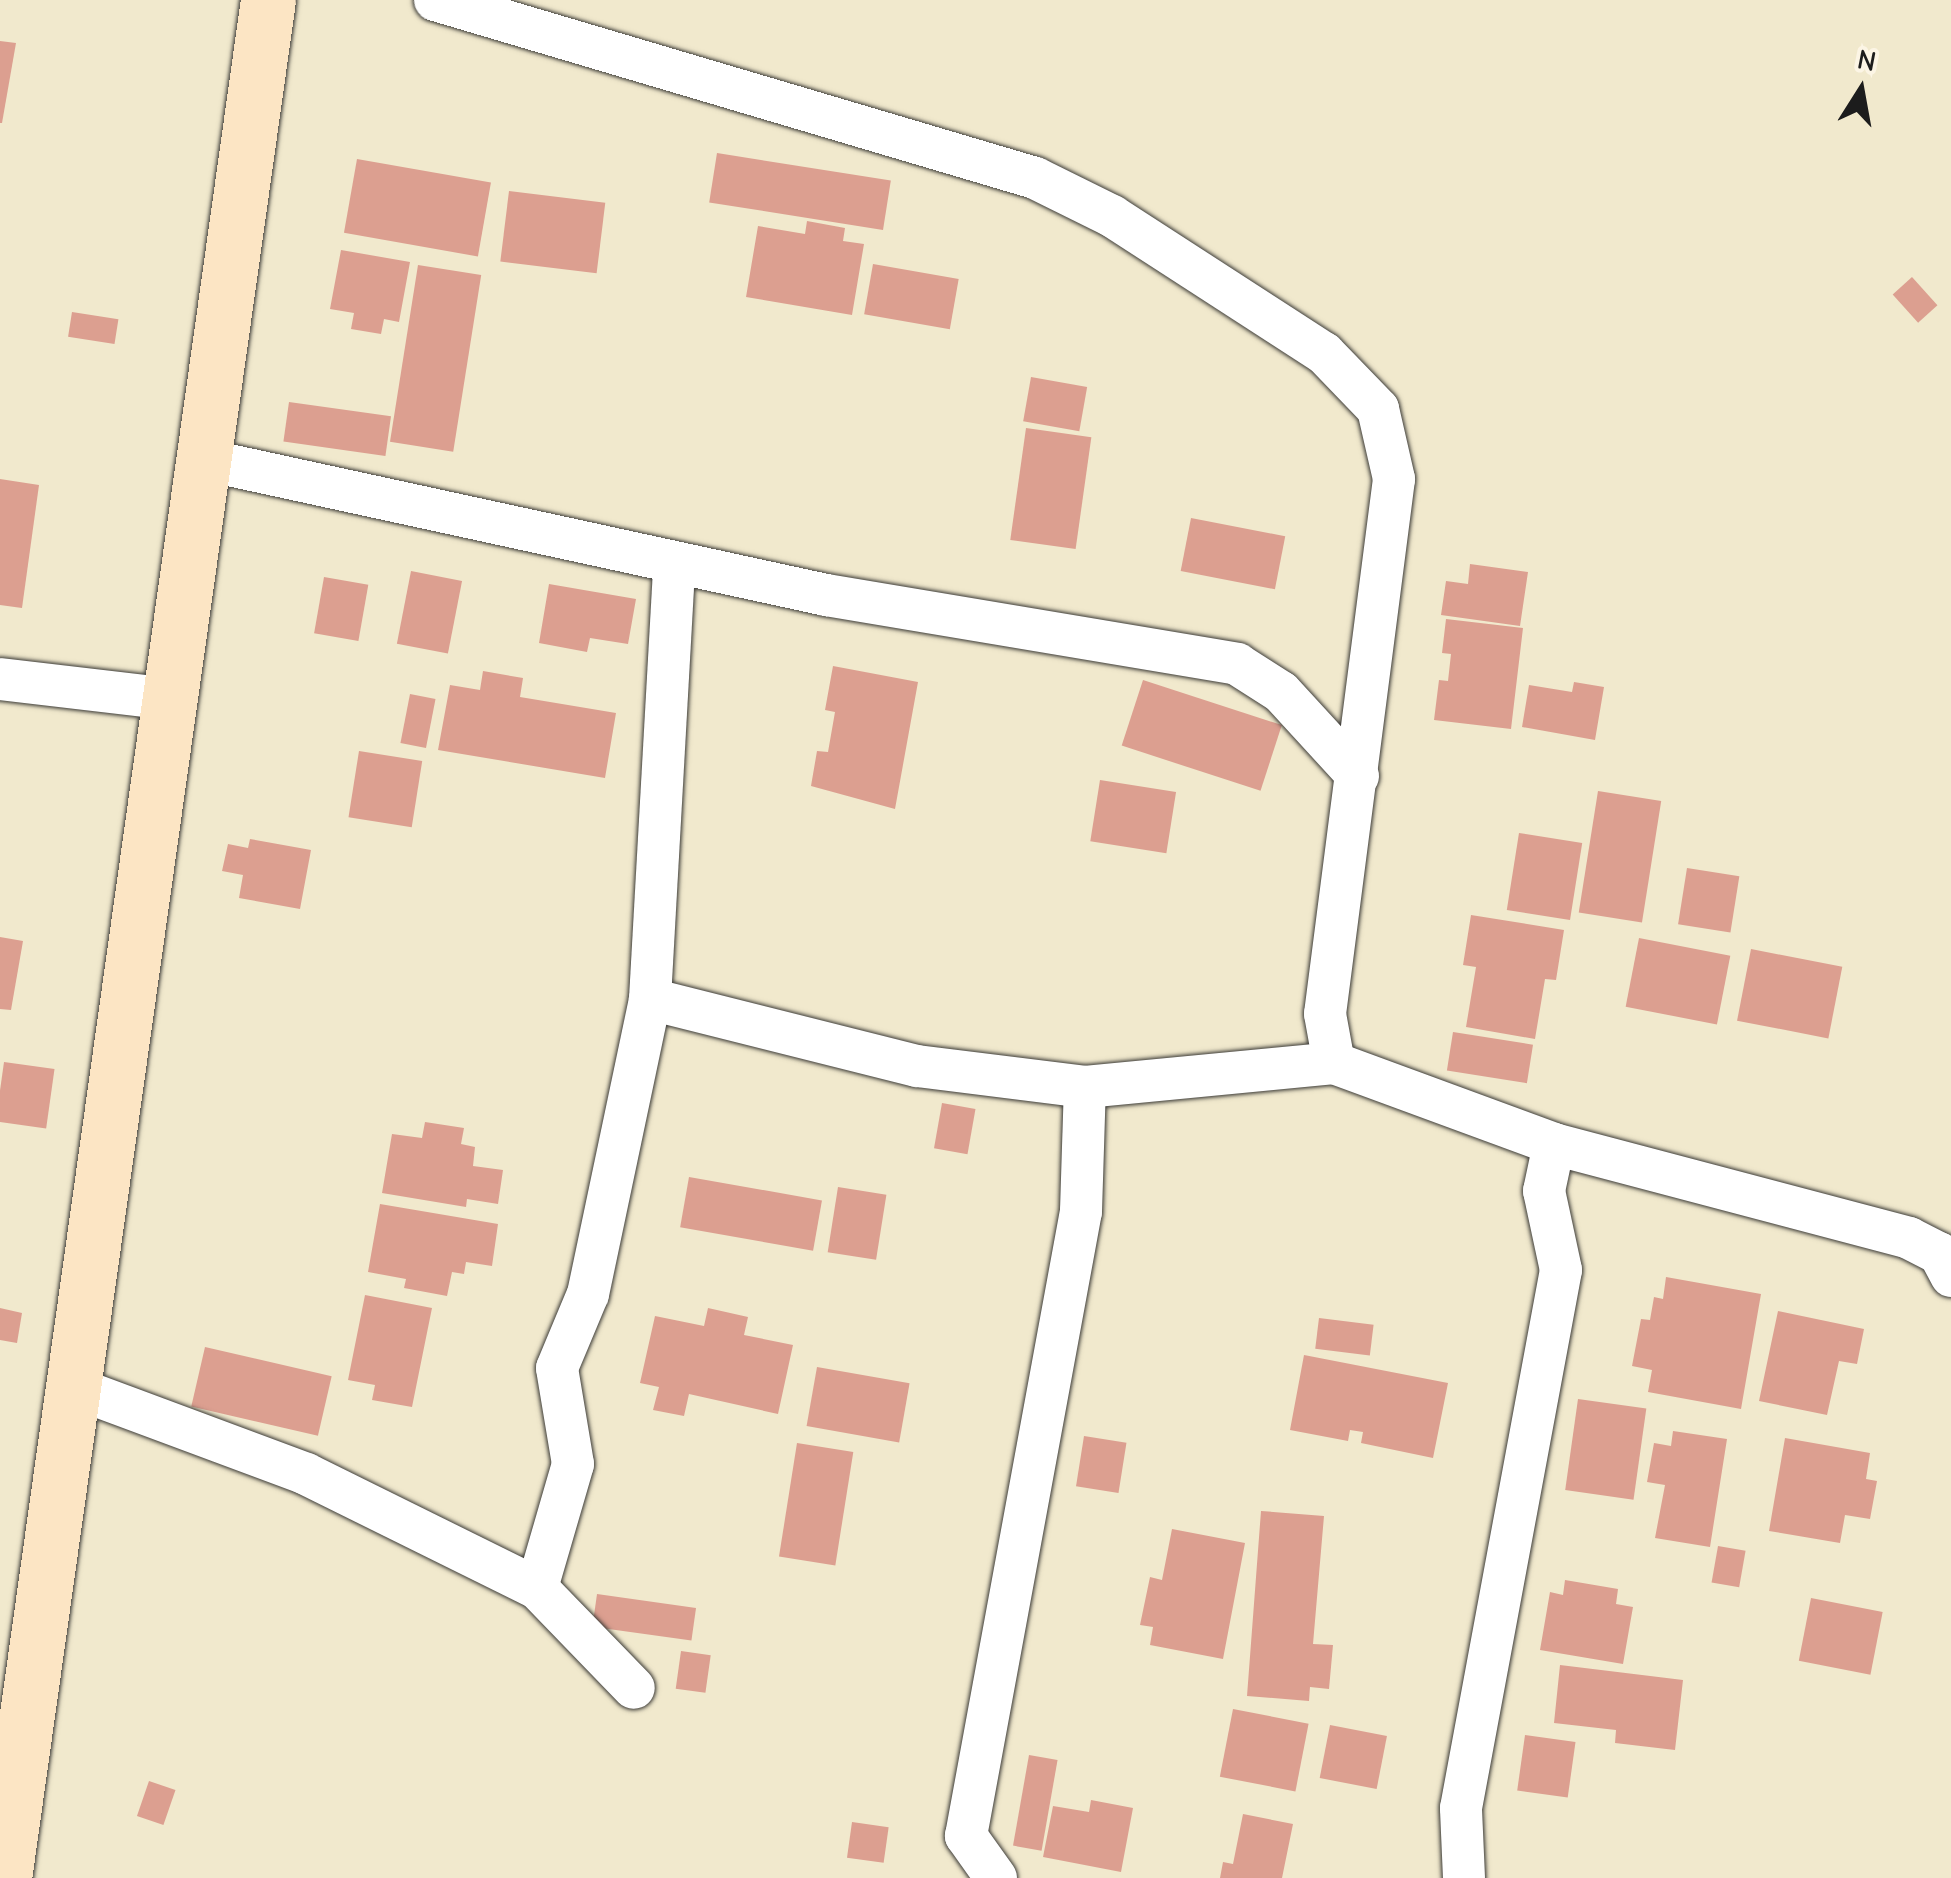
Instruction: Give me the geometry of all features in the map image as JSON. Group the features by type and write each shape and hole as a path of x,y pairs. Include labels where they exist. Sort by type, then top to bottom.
{"street":[{"path":"4,1878 9,1770 70,1386 206,460 268,0"},
{"path":"435,0 1035,178 1112,216 1324,353 1378,409 1394,479 1325,1014 1334,1063"},
{"path":"206,460 826,595 1237,664 1281,692 1358,776"},
{"path":"537,1588 572,1464 557,1368 588,1294 650,998 674,562"},
{"path":"0,680 170,699"},
{"path":"650,998 917,1066 1084,1087 1334,1063 1554,1144 1909,1238 1940,1253 1951,1276"},
{"path":"996,1878 966,1836 1081,1211 1084,1087"},
{"path":"1464,1878 1461,1808 1561,1270 1544,1191 1554,1144"},
{"path":"70,1386 306,1474 537,1588 634,1688"}],"building":[{"path":"0,41 16,43 2,123 0,123"},
{"path":"717,153 891,181 883,230 709,202"},
{"path":"357,159 491,183 478,256 344,233"},
{"path":"509,191 605,203 597,273 500,261"},
{"path":"807,221 845,228 843,241 864,244 852,315 746,297 758,226 805,234"},
{"path":"341,250 410,262 399,322 384,319 381,334 351,329 354,313 330,309"},
{"path":"873,264 959,279 950,329 864,314"},
{"path":"418,265 481,275 453,452 390,442"},
{"path":"1912,277 1937,305 1918,323 1893,294"},
{"path":"72,312 118,319 115,344 68,337"},
{"path":"1031,377 1087,387 1079,431 1023,421"},
{"path":"289,402 391,416 385,456 283,442"},
{"path":"1026,428 1091,437 1076,549 1010,540"},
{"path":"0,479 39,485 22,608 0,605"},
{"path":"1191,518 1285,536 1275,589 1181,571"},
{"path":"1470,564 1528,572 1520,626 1441,615 1446,581 1468,584"},
{"path":"411,571 462,581 448,654 397,644"},
{"path":"324,577 368,585 358,641 314,633"},
{"path":"549,584 636,599 628,644 590,638 587,652 539,643"},
{"path":"1446,619 1523,628 1511,729 1434,720 1439,680 1448,681 1451,654 1442,653"},
{"path":"833,666 918,682 895,809 811,786 817,751 828,752 835,712 825,710"},
{"path":"483,671 523,678 520,697 616,713 605,778 438,750 450,685 480,690"},
{"path":"1143,680 1282,725 1261,791 1122,746"},
{"path":"1574,682 1604,687 1595,740 1522,727 1529,685 1572,692"},
{"path":"410,694 436,699 426,748 400,743"},
{"path":"359,751 422,761 412,827 349,817"},
{"path":"1100,780 1176,792 1166,853 1090,841"},
{"path":"1598,791 1661,801 1642,922 1579,912"},
{"path":"1519,833 1582,843 1570,920 1507,910"},
{"path":"250,839 311,850 300,909 239,898 243,875 222,871 228,844 248,848"},
{"path":"1687,868 1739,876 1730,933 1678,924"},
{"path":"1471,915 1564,930 1556,980 1545,979 1535,1039 1466,1027 1476,967 1463,965"},
{"path":"0,937 23,941 11,1010 0,1009"},
{"path":"1639,938 1730,956 1717,1024 1626,1007"},
{"path":"1751,949 1842,967 1828,1038 1737,1021"},
{"path":"1453,1032 1533,1045 1527,1083 1447,1071"},
{"path":"4,1062 55,1069 46,1129 0,1122"},
{"path":"942,1103 975,1109 967,1154 934,1148"},
{"path":"425,1122 464,1128 461,1144 475,1147 473,1166 503,1170 498,1204 467,1199 466,1207 382,1193 392,1134 422,1138"},
{"path":"689,1177 822,1200 813,1251 680,1227"},
{"path":"838,1187 886,1195 876,1260 828,1252"},
{"path":"380,1204 498,1224 492,1266 466,1262 464,1274 452,1272 447,1296 404,1288 406,1279 368,1272"},
{"path":"1666,1277 1761,1294 1741,1409 1648,1392 1652,1370 1632,1366 1641,1319 1650,1320 1654,1297 1663,1299"},
{"path":"365,1295 432,1308 412,1407 372,1400 375,1385 348,1380"},
{"path":"0,1308 22,1313 17,1343 0,1340"},
{"path":"708,1308 748,1317 744,1335 793,1345 778,1414 689,1394 684,1416 653,1410 659,1387 640,1383 655,1316 704,1326"},
{"path":"1778,1311 1864,1329 1857,1364 1839,1361 1827,1415 1759,1401"},
{"path":"1319,1318 1374,1325 1370,1355 1315,1349"},
{"path":"205,1347 332,1376 318,1436 191,1406"},
{"path":"1304,1355 1448,1383 1433,1458 1361,1443 1363,1432 1350,1430 1348,1441 1290,1430"},
{"path":"817,1367 910,1383 899,1442 807,1426"},
{"path":"1578,1399 1646,1409 1634,1500 1565,1490"},
{"path":"1673,1431 1727,1439 1710,1547 1655,1538 1665,1485 1647,1482 1654,1443 1671,1446"},
{"path":"1084,1436 1126,1443 1118,1493 1076,1486"},
{"path":"1785,1438 1870,1453 1866,1479 1877,1481 1870,1519 1845,1515 1840,1543 1769,1531"},
{"path":"797,1443 853,1452 835,1566 779,1557"},
{"path":"1261,1511 1324,1516 1313,1644 1333,1645 1329,1689 1310,1687 1309,1701 1247,1696"},
{"path":"1172,1529 1245,1543 1223,1659 1150,1645 1153,1627 1140,1625 1150,1577 1162,1580"},
{"path":"1718,1546 1746,1551 1739,1587 1712,1582"},
{"path":"1565,1580 1618,1589 1616,1604 1633,1607 1623,1664 1540,1650 1550,1592 1563,1595"},
{"path":"597,1594 696,1608 691,1641 592,1627"},
{"path":"1811,1598 1883,1612 1870,1675 1799,1661"},
{"path":"681,1651 711,1655 705,1693 676,1689"},
{"path":"1560,1665 1683,1680 1675,1750 1615,1743 1616,1730 1554,1723"},
{"path":"1233,1709 1309,1724 1295,1791 1220,1777"},
{"path":"1330,1725 1387,1736 1377,1789 1320,1778"},
{"path":"1525,1735 1576,1742 1568,1798 1517,1790"},
{"path":"1029,1755 1058,1760 1042,1851 1013,1846"},
{"path":"149,1781 175,1790 163,1825 137,1816"},
{"path":"1091,1800 1133,1808 1121,1872 1043,1857 1053,1806 1089,1812"},
{"path":"1243,1814 1293,1824 1282,1878 1220,1878 1223,1862 1233,1864"},
{"path":"852,1822 889,1827 884,1863 847,1858"}]}
